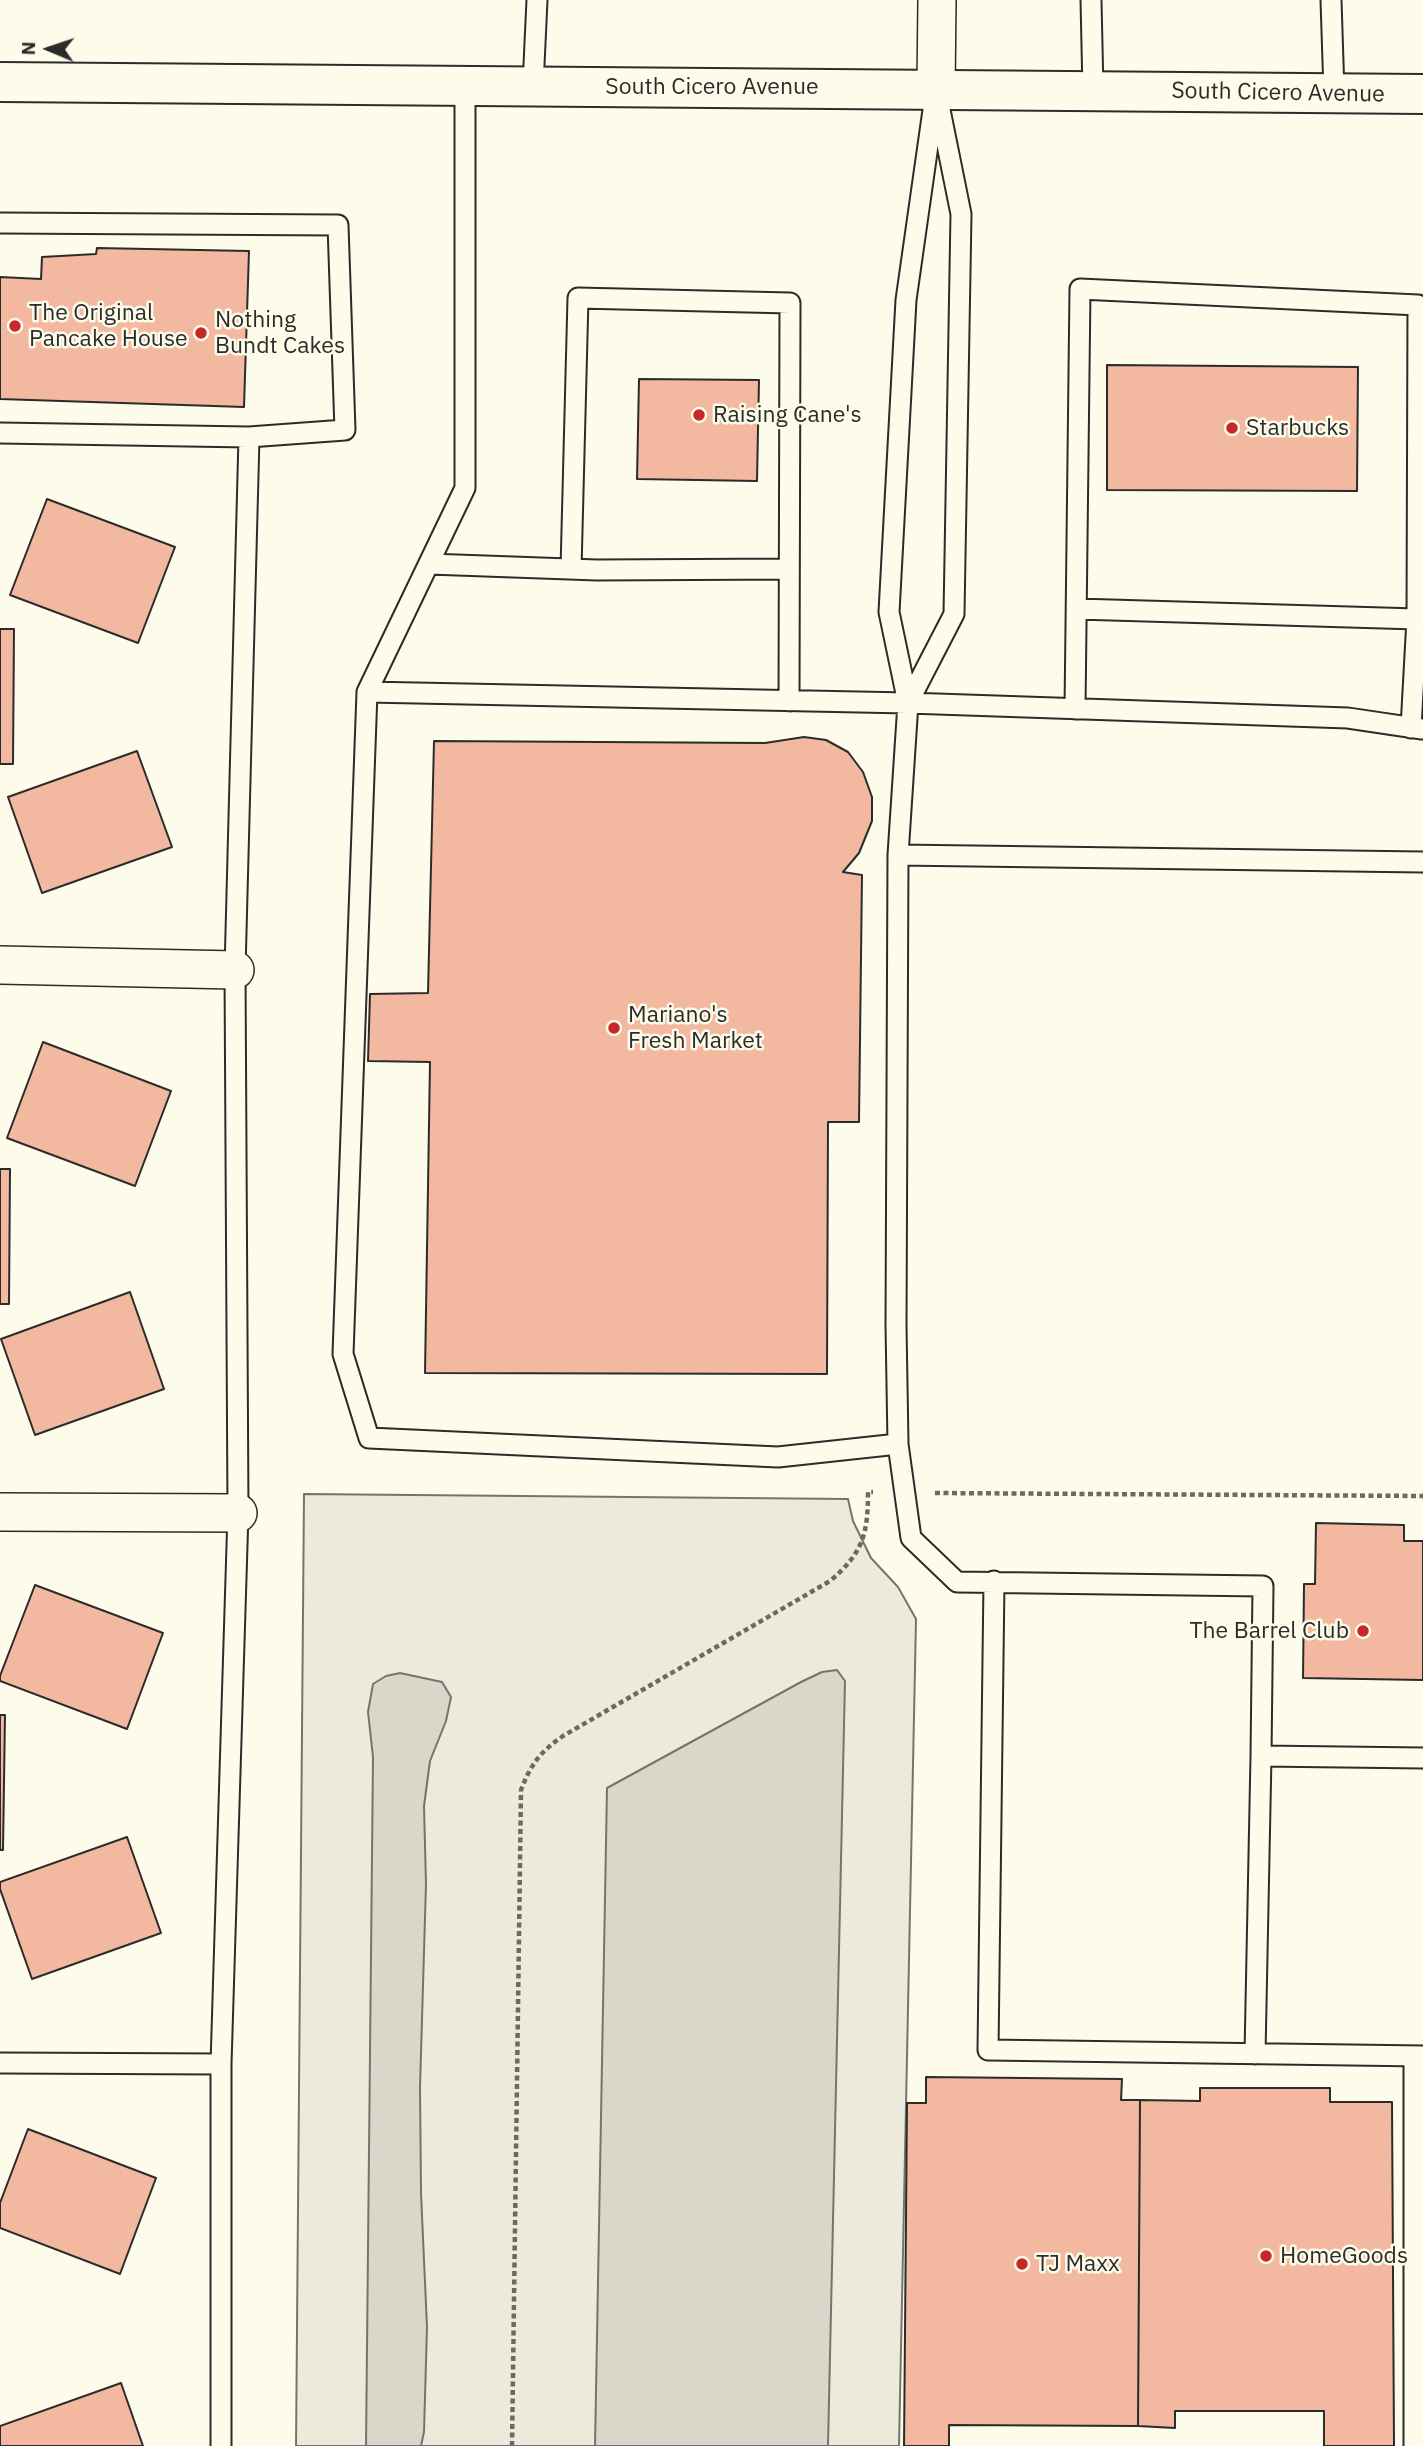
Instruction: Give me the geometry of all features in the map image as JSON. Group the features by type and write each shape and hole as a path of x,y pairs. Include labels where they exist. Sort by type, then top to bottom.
{"main road":[{"name":"South Cicero Avenue","path":"0,82 1423,94"}],"street":[{"path":"936,89 937,0"},
{"path":"0,965 235,970"},
{"path":"0,1512 238,1513"}],"lane":[{"path":"533,86 537,0"},
{"path":"1091,0 1093,91"},
{"path":"1331,0 1334,93"},
{"path":"465,86 465,488 366,692 343,1354 369,1438 778,1457 898,1444"},
{"path":"908,703 954,614 961,214 936,89"},
{"path":"936,89 906,300 889,612 908,703 898,855 896,1325 898,1444 911,1538 957,1582 1263,1586 1255,2054"},
{"path":"0,223 338,225 345,429 249,437 0,433"},
{"path":"366,692 908,703 1075,709 1348,718 1417,729 1419,305 1080,289 1075,709"},
{"path":"571,569 578,298 790,303 789,701"},
{"path":"221,2446 221,2064 238,1513 235,970 249,437"},
{"path":"429,564 571,569 789,569"},
{"path":"1077,608 1416,619"},
{"path":"898,855 1423,862"},
{"path":"993,1581 988,2050 1419,2056 1415,2446"},
{"path":"1261,1756 1423,1758"},
{"path":"0,2063 221,2064"}],"path":[{"path":"512,2446 521,1790 529,1768 545,1749 563,1736 830,1581 850,1565 862,1544 868,1523 867,1492"},
{"path":"942,1493 1423,1496"}],"shaded area":[{"path":"304,1494 848,1499 853,1521 871,1558 898,1587 916,1619 899,2446 296,2446"},
{"path":"837,1670 845,1681 828,2446 595,2446 607,1788 801,1682 822,1672"},
{"path":"400,1673 442,1682 451,1697 446,1721 430,1761 424,1806 426,1884 420,2087 427,2327 424,2432 421,2446 366,2446 373,1757 368,1712 373,1684 386,1676"}],"building":[{"path":"97,248 249,251 244,407 0,399 0,277 41,279 42,257 96,254"},
{"name":"Starbucks","path":"1107,365 1358,367 1357,491 1107,490"},
{"name":"Raising Cane's","path":"639,379 759,380 757,481 637,479"},
{"path":"47,499 175,547 138,643 10,595"},
{"path":"0,629 14,629 13,764 0,764"},
{"name":"Mariano's Fresh Market","path":"804,737 826,740 848,752 863,772 872,797 872,821 859,853 843,872 862,875 859,1122 828,1122 827,1374 425,1373 430,1062 368,1061 370,994 428,993 434,741 765,743"},
{"path":"137,751 172,847 42,893 8,797"},
{"path":"43,1042 171,1091 135,1186 7,1138"},
{"path":"0,1169 10,1169 9,1304 0,1304"},
{"path":"130,1292 164,1389 35,1435 1,1339"},
{"name":"The Barrel Club","path":"1316,1523 1404,1525 1404,1541 1423,1541 1423,1680 1303,1678 1304,1584 1315,1584"},
{"path":"35,1585 163,1633 127,1729 0,1681"},
{"path":"0,1715 5,1715 3,1850 0,1850"},
{"path":"127,1837 161,1933 32,1979 0,1889 0,1882"},
{"name":"TJ Maxx","path":"926,2077 1122,2079 1121,2100 1140,2100 1138,2426 949,2425 949,2446 904,2446 907,2103 926,2103"},
{"name":"HomeGoods","path":"1200,2088 1330,2088 1330,2102 1392,2102 1394,2446 1324,2446 1324,2411 1175,2411 1175,2428 1138,2426 1140,2100 1200,2101"},
{"path":"28,2129 156,2178 120,2274 0,2228 0,2203"},
{"path":"121,2383 143,2446 0,2446 0,2426"}],"place":[{"name":"The Original Pancake House","path":"15,326"},
{"name":"Nothing Bundt Cakes","path":"201,333"},
{"name":"Raising Cane's","path":"699,415"},
{"name":"Starbucks","path":"1232,428"},
{"name":"Mariano's Fresh Market","path":"614,1028"},
{"name":"The Barrel Club","path":"1363,1631"},
{"name":"HomeGoods","path":"1266,2256"},
{"name":"TJ Maxx","path":"1022,2264"}]}
